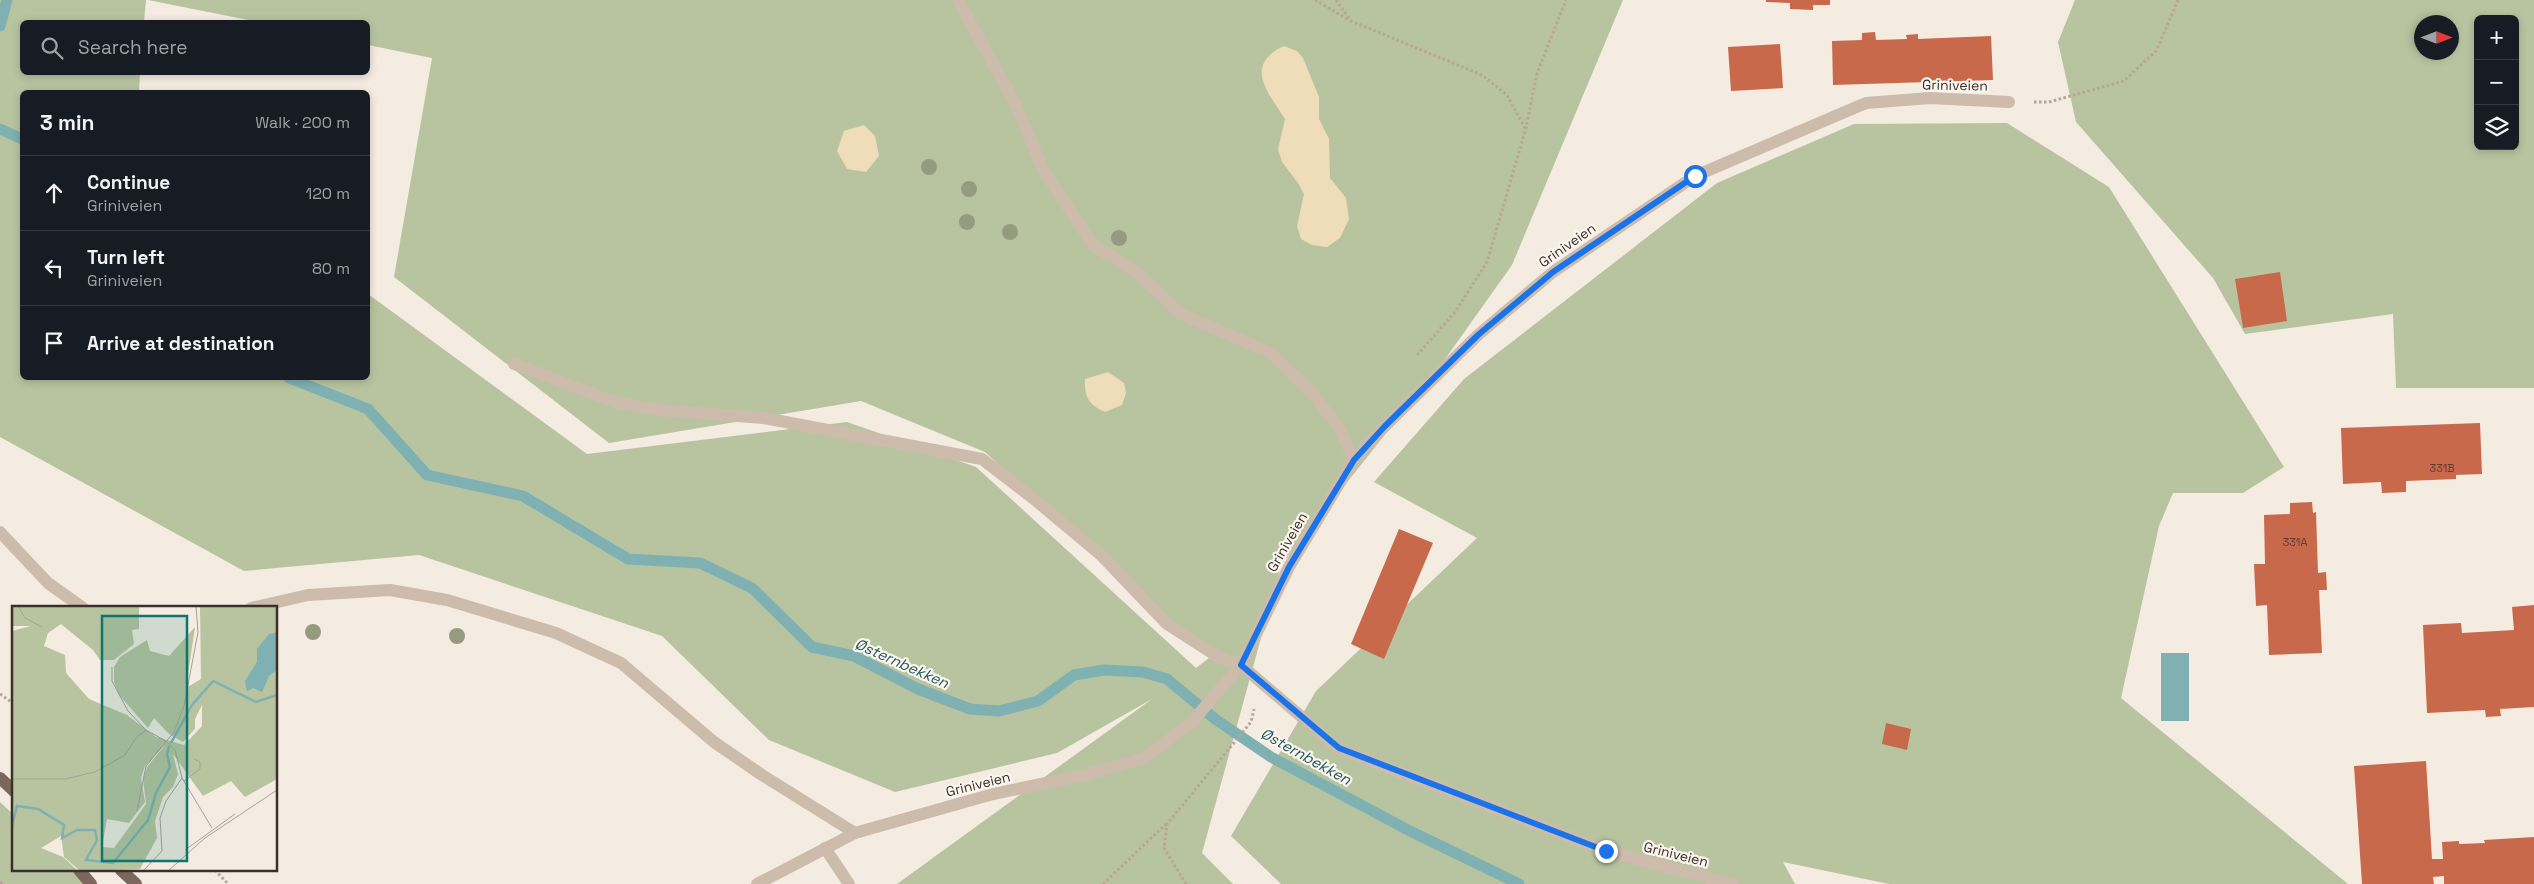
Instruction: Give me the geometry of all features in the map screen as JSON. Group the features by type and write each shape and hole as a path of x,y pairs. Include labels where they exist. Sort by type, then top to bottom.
{"main road":[{"path":"0,778 12,789"},
{"path":"81,872 91,884"},
{"path":"123,872 136,884"}],"street":[{"path":"958,0 1015,103 1043,170 1093,246 1138,273 1179,313 1271,353 1310,391 1338,426 1354,460"},
{"name":"Griniveien","path":"757,884 854,833 993,794 1085,775 1144,758 1192,722 1220,692 1241,665 1289,567 1354,460 1385,426 1478,335 1553,272 1695,176 1866,103 1930,98 2009,102"},
{"path":"514,364 623,403 658,410 764,418 982,460 1034,499 1102,556 1167,624 1220,658 1241,665"},
{"path":"0,532 48,583 80,606"},
{"path":"260,606 308,595 390,590 447,600 556,633 621,663 714,742 762,776 854,833"},
{"name":"Griniveien","path":"1241,665 1339,748 1606,851 1733,884"},
{"path":"825,848 849,884"}],"path":[{"path":"1315,0 1351,21 1482,75 1507,95 1526,128"},
{"path":"1336,0 1351,21"},
{"path":"1411,362 1455,312 1487,262 1526,128 1537,73 1566,0"},
{"path":"2009,102 2049,102 2124,81 2156,51 2178,0"},
{"path":"0,694 12,703"},
{"path":"1103,884 1167,824 1251,722"},
{"path":"1167,824 1164,848 1186,884"},
{"path":"217,872 228,884"},
{"path":"0,882 4,884"}],"green space":[{"path":"0,0 146,0 144,20 20,20 20,75 140,75 139,90 20,90 20,380 370,380 370,295 587,454 847,422 976,467 1196,668 1209,658 985,452 861,401 609,443 394,277 432,58 370,45 370,20 248,20 148,0 1623,0 1512,265 1443,362 1281,565 1202,853 1233,884 897,884 1152,699 1057,753 895,792 769,740 662,636 419,555 244,571 0,437"},
{"path":"2075,0 2534,0 2534,388 2396,388 2393,314 2245,334 2213,278 2076,122 2058,42"},
{"path":"2007,123 2109,187 2284,467 2243,493 2173,493 2159,526 2121,698 2348,884 1889,884 1783,862 1795,884 1281,884 1231,836 1316,691 1477,538 1374,482 1464,379 1717,183 1854,124"},
{"path":"0,802 12,813 12,872 78,872 91,884 0,884"}],"sand":[{"path":"1284,46 1297,51 1303,58 1319,97 1319,119 1329,139 1330,178 1346,198 1349,219 1340,238 1327,247 1312,245 1301,239 1297,226 1304,194 1282,162 1278,149 1285,119 1266,89 1263,80 1262,70 1264,62 1272,53"},
{"path":"864,125 875,136 879,156 866,172 847,169 837,151 844,131"},
{"path":"1108,372 1124,383 1126,393 1122,405 1105,412 1089,400 1085,391 1085,379"}],"water":[{"path":"2161,653 2189,653 2189,721 2161,721"}],"building":[{"path":"1766,0 1830,0 1830,5 1813,5 1813,10 1790,9 1790,3 1766,2"},
{"path":"1875,32 1876,40 1907,39 1906,35 1918,34 1918,39 1991,36 1993,80 1833,85 1832,41 1862,40 1862,33"},
{"path":"1780,44 1783,88 1731,91 1728,47"},
{"path":"2280,272 2287,321 2243,328 2235,279"},
{"path":"2480,423 2482,474 2456,475 2456,479 2406,481 2406,492 2382,493 2381,482 2343,484 2341,428"},
{"path":"2312,502 2313,513 2316,512 2318,573 2326,572 2327,590 2319,590 2322,653 2269,655 2267,605 2256,606 2254,564 2265,564 2264,515 2290,514 2290,503"},
{"path":"1399,529 1433,543 1384,659 1351,644"},
{"path":"2534,605 2534,707 2500,709 2501,716 2486,717 2485,710 2427,713 2423,625 2461,623 2462,633 2514,630 2512,607"},
{"path":"1886,723 1911,729 1907,750 1882,744"},
{"path":"2426,761 2432,859 2443,859 2442,842 2459,841 2459,844 2485,843 2484,840 2534,837 2534,884 2444,884 2444,876 2433,877 2434,884 2362,884 2354,766"}],"waterway":[{"name":"Østernbekken","path":"0,26 7,0"},
{"name":"Østernbekken","path":"0,129 20,138"},
{"name":"Østernbekken","path":"294,380 368,409 427,475 523,496 628,559 700,563 752,588 812,647 854,656 918,689 970,709 999,711 1038,701 1074,675 1104,670 1143,672 1167,679 1215,719 1271,757 1410,831 1519,884"}],"route":[{"path":"1606,851 1339,748 1241,665 1289,567 1354,460 1385,426 1478,335 1553,272 1695,176"}]}
